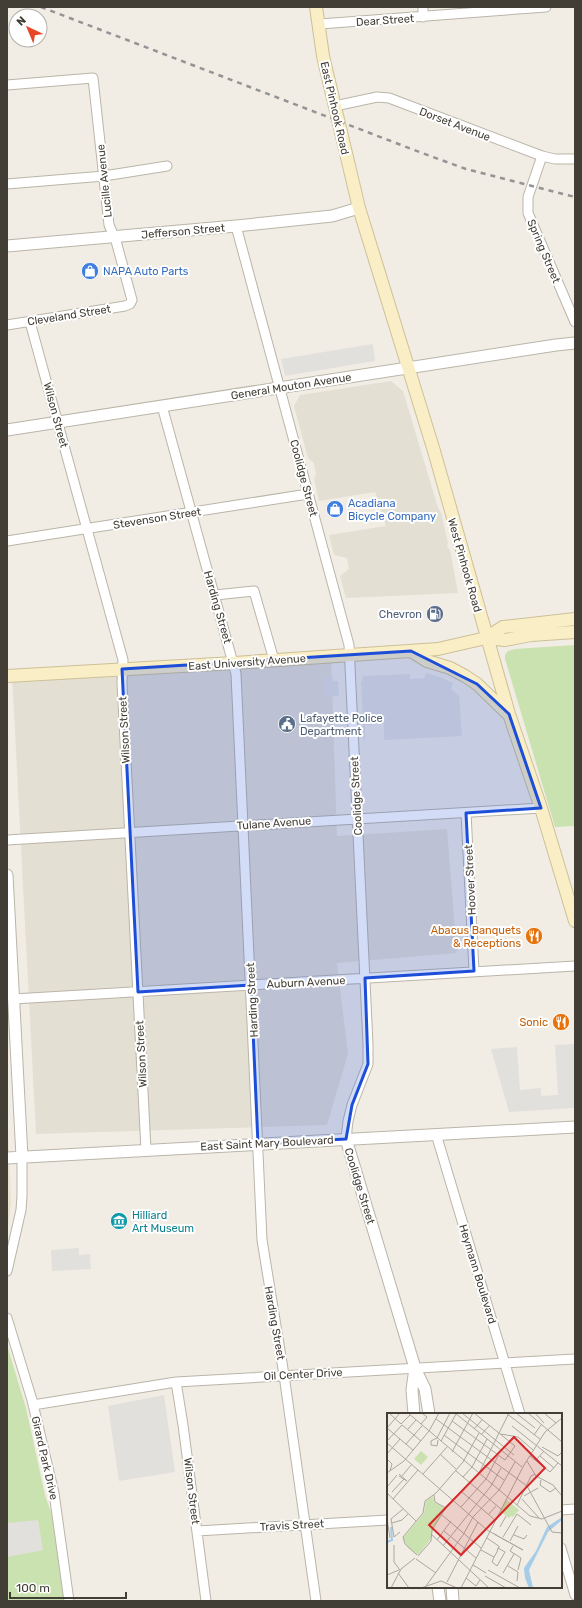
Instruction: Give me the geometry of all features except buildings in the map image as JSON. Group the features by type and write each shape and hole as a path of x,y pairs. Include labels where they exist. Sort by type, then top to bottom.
{"main road":[{"name":"East Pinhook Road","path":"316,7 320,24 323,56 359,208"},
{"name":"West Pinhook Road","path":"359,208 409,369 509,714 572,897 575,921"},
{"name":"East University Avenue","path":"486,638 503,627 575,619"},
{"name":"East University Avenue","path":"7,676 411,652 438,649 486,638 505,640 531,635 575,632"},
{"path":"411,652 427,661 444,666 465,676 477,684 509,714"}],"street":[{"path":"423,7 423,17"},
{"name":"Dear Street","path":"320,24 546,7"},
{"name":"Lucille Avenue","path":"7,85 93,78 109,225 132,295 130,304"},
{"name":"Dorset Avenue","path":"335,106 377,98 389,98 542,156 555,159 575,159"},
{"name":"Spring Street","path":"542,156 528,197 528,213 575,322"},
{"path":"7,184 104,176 167,166"},
{"name":"Jefferson Street","path":"7,246 332,216 359,208"},
{"name":"Coolidge Street","path":"236,226 349,645 368,1064 352,1105 346,1139 415,1368 425,1389 429,1413"},
{"name":"Cleveland Street","path":"7,325 130,304"},
{"name":"Wilson Street","path":"30,322 122,655 146,1150"},
{"name":"General Mouton Avenue","path":"7,430 575,343"},
{"name":"Harding Street","path":"162,406 236,674 264,1258 284,1375 316,1601"},
{"name":"Stevenson Street","path":"7,541 308,494"},
{"path":"215,595 254,591 274,660"},
{"name":"Tulane Avenue","path":"7,840 541,808"},
{"name":"Hoover Street","path":"466,813 474,971"},
{"path":"7,875 22,1157 21,1210 7,1271"},
{"name":"Auburn Avenue","path":"13,999 575,966"},
{"name":"East Saint Mary Boulevard","path":"7,1158 575,1127"},
{"name":"Heymann Boulevard","path":"436,1134 520,1413"},
{"name":"Girard Park Drive","path":"7,1318 33,1405 54,1493 69,1601"},
{"name":"Oil Center Drive","path":"33,1405 176,1382 575,1358"},
{"name":"Coolidge Street","path":"414,1413 412,1390 415,1368"},
{"name":"Wilson Street","path":"176,1382 206,1601"},
{"path":"562,1510 575,1509"},
{"name":"Travis Street","path":"197,1531 387,1520"},
{"path":"562,1551 575,1595"},
{"path":"438,1588 440,1601"},
{"path":"452,1588 453,1601"}],"highlighted area":[{"path":"411,651 477,684 509,714 541,808 466,813 474,971 365,978 368,1064 352,1105 346,1139 258,1144 251,985 138,992 122,669"}],"shaded area":[{"path":"373,344 375,361 285,376 281,359"},
{"path":"391,381 403,391 438,508 441,512 448,543 447,547 450,550 458,593 346,598 340,576 349,569 347,558 334,555 329,535 386,526 375,492 319,501 314,479 316,474 314,463 308,458 294,406 300,395"},
{"path":"331,657 337,836 447,829 457,953 337,963 348,1054 327,1125 36,1134 12,675"},
{"path":"426,673 453,683 451,689 459,696 462,736 384,740 384,724 365,725 364,741 361,681 363,681 363,676 410,674 410,679 424,678"},
{"path":"323,675 332,675 333,681 338,681 339,696 324,697"},
{"path":"575,1044 575,1108 509,1112 491,1049 517,1047 520,1090 541,1088 541,1096 558,1095 555,1045"},
{"path":"7,1100 11,1203 7,1236"},
{"path":"79,1248 79,1255 90,1254 91,1269 52,1271 51,1250"},
{"path":"164,1395 175,1472 119,1481 108,1406"},
{"path":"38,1520 43,1550 7,1557 7,1523"}],"green space":[{"path":"575,645 575,826 555,827 505,655 508,651 515,649"},
{"path":"7,1345 26,1408 45,1495 52,1515 64,1601 7,1601"}],"railway":[{"path":"41,7 466,169 575,197"}],"place":[{"name":"NAPA Auto Parts","path":"90,271"},
{"name":"Acadiana Bicycle Company","path":"335,509"},
{"name":"Chevron","path":"435,614"},
{"name":"Lafayette Police Department","path":"287,724"},
{"name":"Abacus Banquets & Receptions","path":"534,936"},
{"name":"Sonic","path":"561,1022"},
{"name":"Hilliard Art Museum","path":"119,1221"}]}
